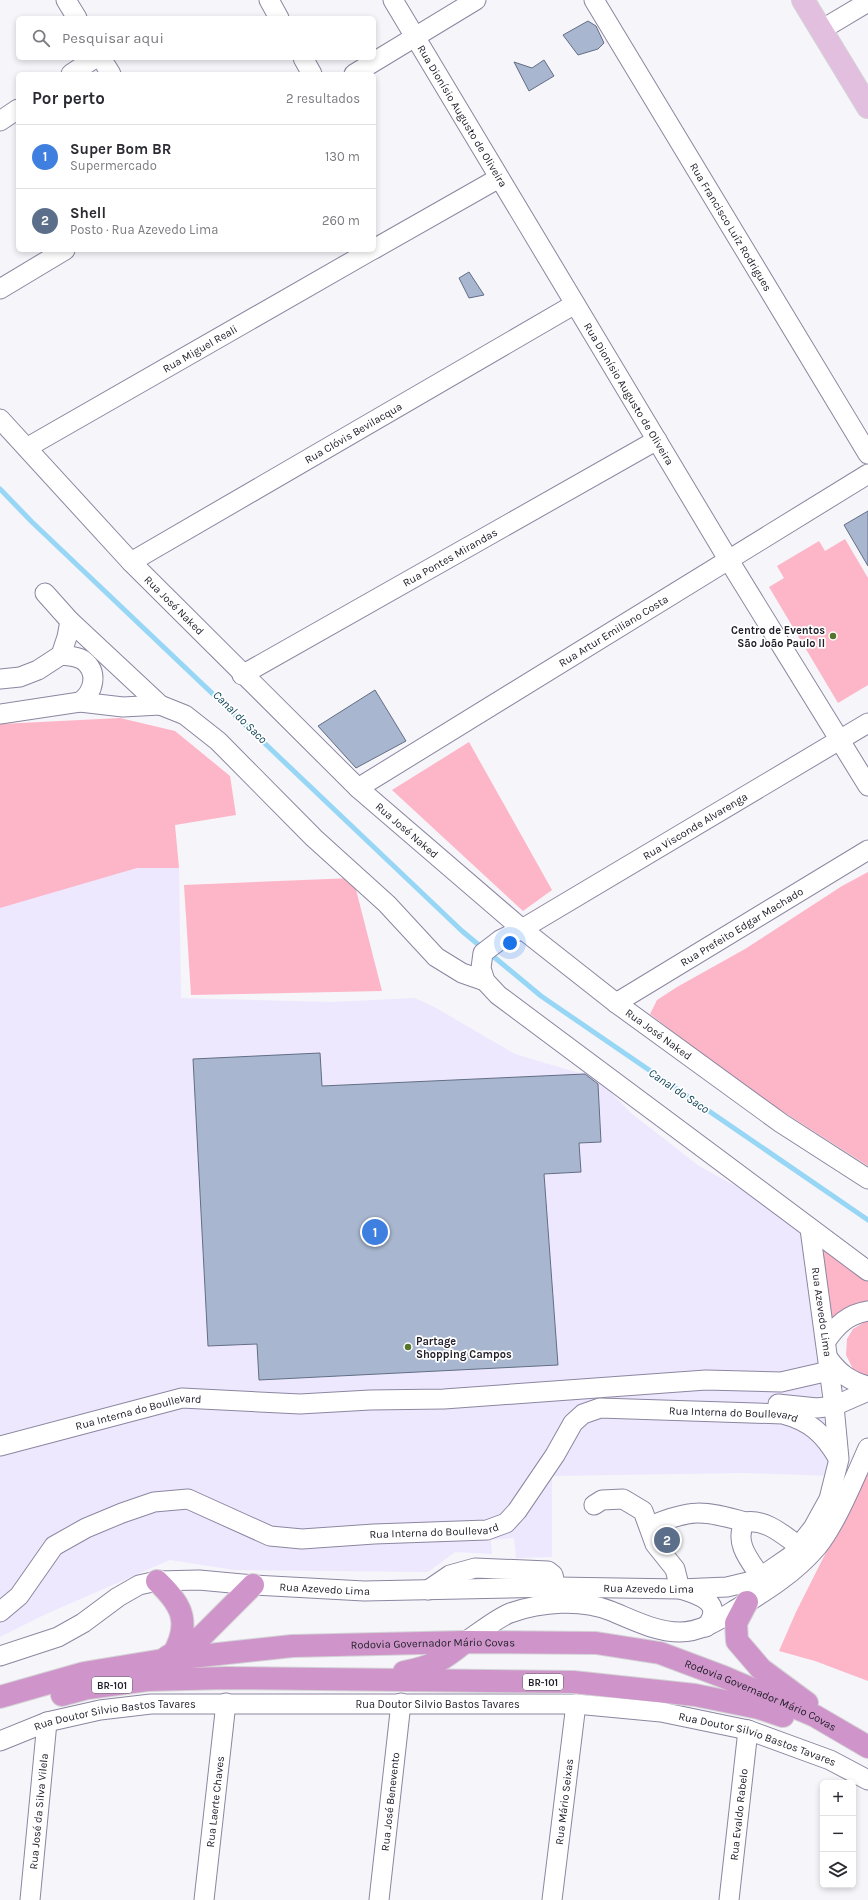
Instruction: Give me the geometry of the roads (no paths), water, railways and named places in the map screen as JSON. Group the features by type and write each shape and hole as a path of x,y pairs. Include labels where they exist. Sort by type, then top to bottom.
{"highway":[{"path":"157,1581 173,1596 180,1608 183,1623 182,1638 169,1655"},
{"path":"169,1655 202,1636 253,1585"},
{"path":"747,1602 736,1622 737,1641 761,1669 860,1743"},
{"path":"316,1678 343,1672 404,1672 422,1669 441,1661 465,1642"},
{"name":"Rodovia Governador Mário Covas","path":"0,1696 84,1673 169,1655 292,1646 465,1642 596,1643 660,1653 815,1716 860,1743"},
{"name":"Rodovia Governador Mário Covas","path":"0,1712 88,1688 147,1680 316,1678 573,1682 695,1695 759,1708 860,1743"}],"main road":[{"path":"803,0 868,107"}],"street":[{"path":"66,0 76,16"},
{"path":"269,0 278,16"},
{"name":"Rua Dionísio Augusto de Oliveira","path":"393,0 728,559 868,786"},
{"path":"357,72 476,0"},
{"name":"Rua Francisco Luíz Rodrigues","path":"594,0 868,454"},
{"path":"821,30 868,2"},
{"path":"74,72 92,60"},
{"path":"102,60 110,72"},
{"path":"304,60 311,72"},
{"path":"0,121 16,110"},
{"name":"Rua Miguel Reali","path":"376,248 499,178"},
{"path":"0,288 62,252"},
{"name":"Rua Miguel Reali","path":"28,447 369,252"},
{"name":"Rua Clóvis Bevilacqua","path":"131,562 575,304"},
{"name":"Rua José Naked","path":"0,419 28,447 131,562 242,675 358,788 522,929 616,1003 781,1123 868,1180"},
{"name":"Rua Pontes Mirandas","path":"242,675 657,440"},
{"name":"Rua Artur Emiliano Costa","path":"358,788 868,474"},
{"path":"45,593 70,621 160,705 185,715 218,741 309,833 387,904 436,957 462,973 485,981"},
{"path":"0,679 20,677 38,670 61,655 70,621"},
{"path":"61,655 76,657 83,661 93,674 94,683 92,691 87,698 80,702"},
{"path":"0,714 80,702 123,707 160,705"},
{"name":"Rua Visconde Alvarenga","path":"483,953 500,940 522,929 868,724"},
{"name":"Rua Prefeito Edgar Machado","path":"616,1003 868,850"},
{"path":"445,963 483,953 481,968 485,981 498,995 868,1271"},
{"name":"Rua Azevedo Lima","path":"157,1581 199,1580 253,1585 364,1591 556,1587 727,1587 756,1580 791,1556 813,1528 829,1499 839,1459 828,1356 810,1229"},
{"path":"868,1311 857,1312 844,1319 828,1356 843,1376 868,1386"},
{"name":"Rua Interna do Boullevard","path":"0,1446 182,1398 300,1404 370,1400 444,1399 706,1380 780,1382 828,1356"},
{"path":"573,1423 577,1409 584,1404 598,1401 696,1397 817,1408 834,1406 868,1390"},
{"name":"Rua Interna do Boullevard","path":"0,1612 19,1596 54,1546 86,1528 154,1502 188,1499 270,1536 302,1539 354,1535 487,1530 498,1527 506,1523 517,1511 573,1423 590,1410 615,1407 783,1414 793,1416 818,1431 829,1442 839,1459"},
{"name":"Rua Azevedo Lima","path":"465,1642 509,1613 545,1605 585,1604 609,1610 658,1629 681,1632 706,1627 775,1585 801,1564 818,1546 833,1520 868,1448"},
{"path":"594,1505 602,1500 623,1499 643,1511 650,1526 651,1537 675,1569 680,1588 707,1599 713,1609 713,1619 706,1627"},
{"path":"650,1526 668,1518 688,1513 715,1513 745,1522 755,1520 770,1526 799,1546"},
{"path":"745,1522 741,1528 742,1550 761,1577"},
{"path":"0,1656 58,1637 83,1623 118,1597 139,1585 157,1581"},
{"name":"Rua Laerte Chaves","path":"204,1900 226,1703"},
{"name":"Rua José Benevento","path":"378,1900 401,1703"},
{"name":"Rua Doutor Silvio Bastos Tavares","path":"0,1741 48,1722 100,1710 151,1704 576,1704 661,1712 748,1730 830,1760 868,1780"},
{"name":"Rua Mário Seixas","path":"552,1900 576,1704"},
{"name":"Rua José da Silva Vilela","path":"30,1900 48,1722"},
{"name":"Rua Evaldo Rabelo","path":"729,1900 748,1730"}],"waterway":[{"name":"Canal do Saco","path":"0,489 32,522 462,931 480,946"},
{"name":"Canal do Saco","path":"494,957 541,996 868,1220"}],"place":[{"name":"Centro de Eventos São João Paulo II","path":"833,636"},
{"name":"Super Bom BR","path":"375,1232"},
{"name":"Partage Shopping Campos","path":"408,1347"},
{"name":"Shell","path":"667,1540"}]}
